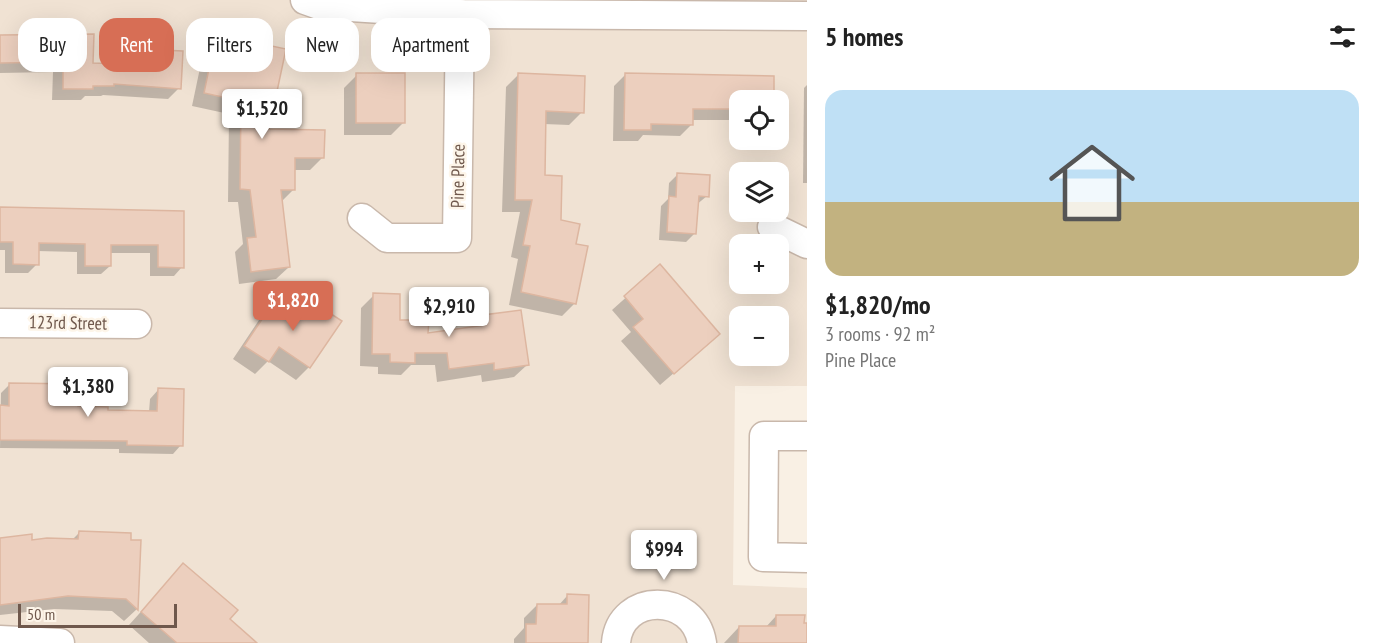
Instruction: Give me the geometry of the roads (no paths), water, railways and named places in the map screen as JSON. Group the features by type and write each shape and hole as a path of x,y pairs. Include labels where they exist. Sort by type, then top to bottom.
{"street":[{"path":"305,0 319,5 369,4 460,14 807,16"},
{"name":"Pine Place","path":"362,218 387,238 457,238 460,14"},
{"path":"772,227 807,244"},
{"name":"123rd Street","path":"0,322 137,324"},
{"path":"807,436 764,436 763,546 763,557 807,558"},
{"path":"616,643 621,625 630,615 642,607 656,604 669,605 682,610 693,620 701,634 702,643"},
{"path":"9,642 60,643"}]}
